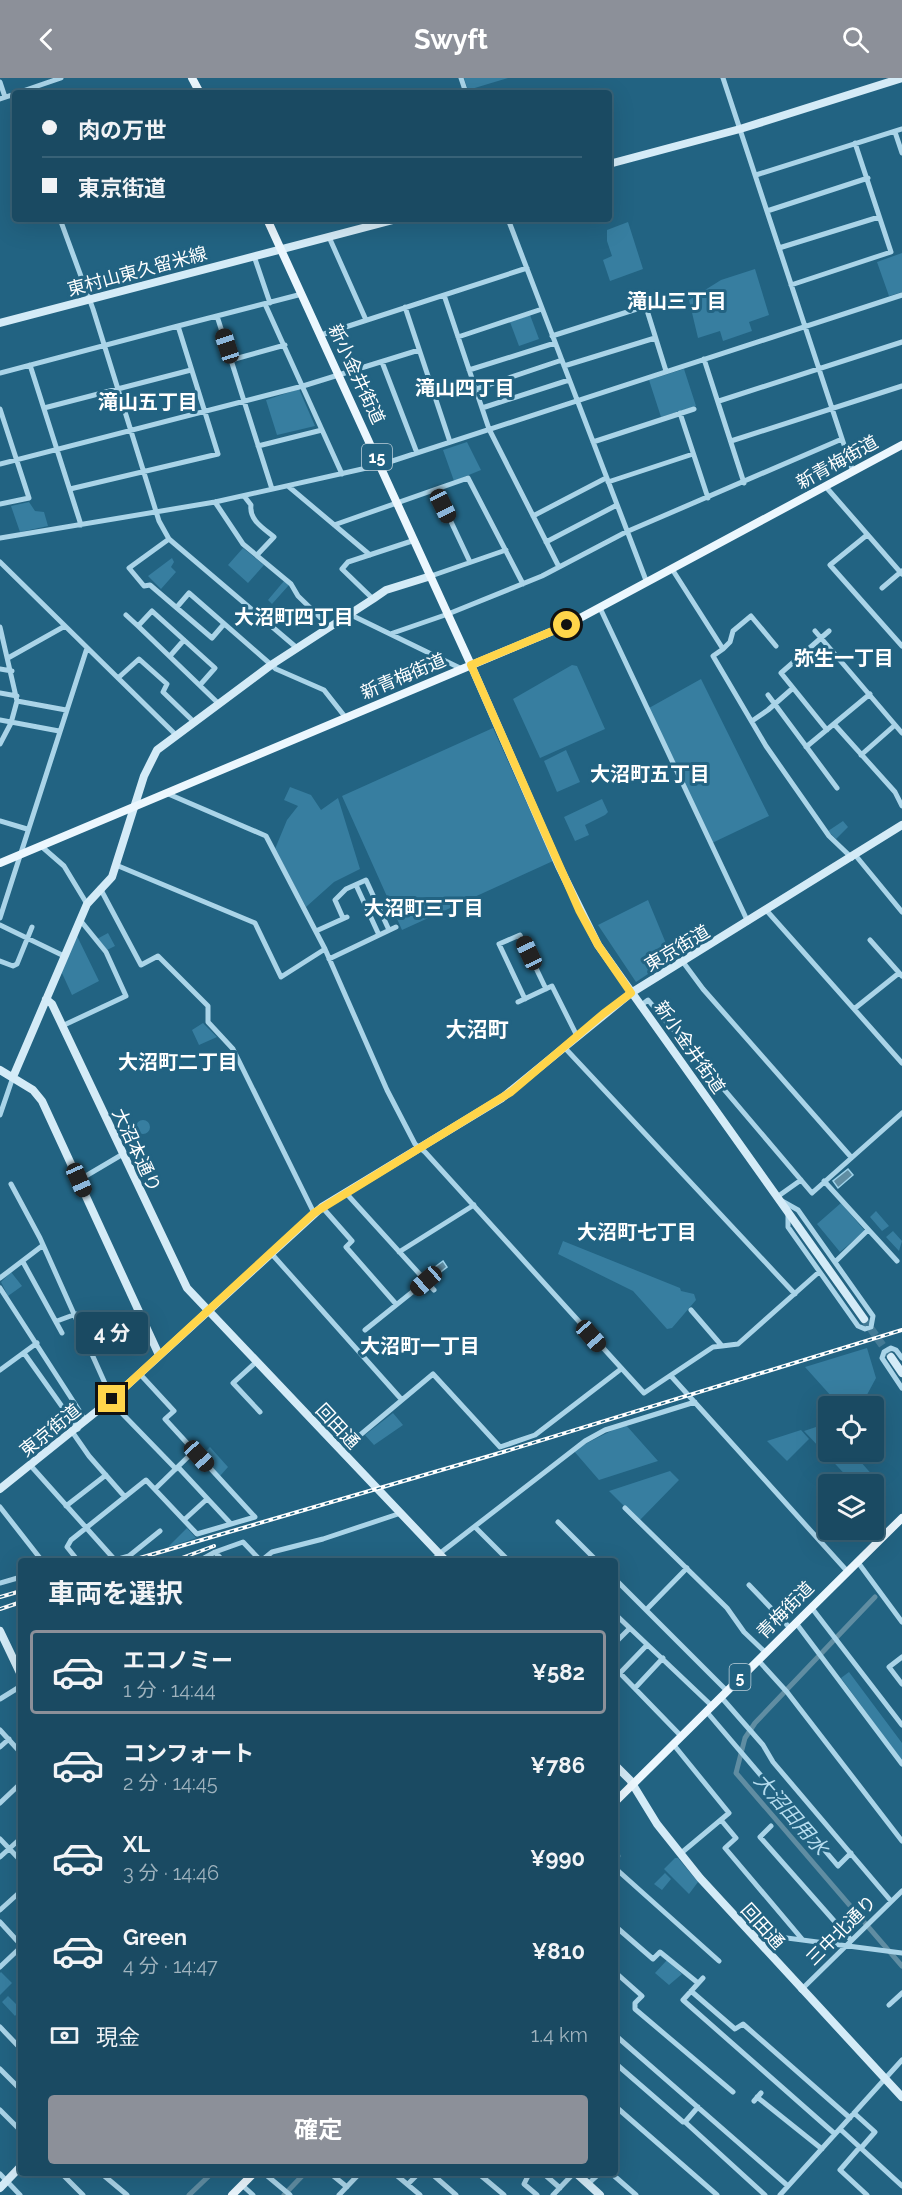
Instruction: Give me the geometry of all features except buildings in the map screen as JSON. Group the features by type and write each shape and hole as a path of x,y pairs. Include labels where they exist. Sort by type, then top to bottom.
{"main road":[{"name":"新小金井街道","path":"268,222 431,576 448,615 466,667"},
{"name":"新青梅街道","path":"0,863 466,667 600,608 902,446"},
{"name":"青梅街道","path":"618,1800 902,1518"},
{"path":"232,2195 251,2176"}],"street":[{"path":"27,90 61,78"},
{"path":"723,78 853,472"},
{"path":"612,163 740,129 902,78"},
{"path":"0,82 3,98"},
{"path":"756,175 902,129"},
{"path":"895,132 902,153"},
{"path":"791,285 891,252 855,143"},
{"path":"767,211 868,178"},
{"path":"779,248 879,217"},
{"path":"61,222 89,300 156,513 169,539 297,648"},
{"name":"東村山東久留米線","path":"0,323 386,222"},
{"path":"509,222 647,583"},
{"path":"329,237 366,320"},
{"path":"255,256 267,304 342,474"},
{"path":"321,335 527,268"},
{"path":"0,373 302,294"},
{"path":"444,295 489,429 559,567"},
{"path":"0,538 215,502 380,465 804,325 902,295"},
{"path":"552,336 664,300"},
{"path":"646,307 666,371"},
{"path":"405,308 450,442"},
{"path":"458,337 542,309"},
{"path":"217,316 272,489"},
{"path":"70,489 218,454 177,326"},
{"path":"476,389 655,339"},
{"path":"719,401 902,342"},
{"path":"469,370 555,343"},
{"path":"231,360 285,345"},
{"path":"0,464 303,386 419,350"},
{"path":"704,359 744,483"},
{"path":"382,362 417,453"},
{"path":"30,365 81,525"},
{"path":"44,408 191,370"},
{"path":"482,408 569,380"},
{"path":"731,441 902,386"},
{"path":"0,409 29,498 0,504"},
{"path":"593,442 694,409"},
{"path":"680,413 708,498"},
{"path":"258,446 322,429"},
{"path":"393,633 448,615 523,584 627,532 842,439"},
{"path":"533,516 607,480 693,454"},
{"path":"334,525 468,478 523,584"},
{"path":"288,486 370,555"},
{"path":"826,487 902,572 882,588"},
{"path":"436,490 470,562"},
{"path":"244,496 251,505 250,512 256,522 274,537 257,555"},
{"path":"215,502 243,544 291,584 298,596 330,627"},
{"path":"546,542 617,505"},
{"path":"867,535 830,565 902,646"},
{"path":"169,539 129,568 144,586 150,585 212,638 224,624"},
{"path":"373,598 342,569 348,562 415,540"},
{"path":"1,1111 13,1077 87,904 112,877 151,759 157,750 271,665 386,590 506,550"},
{"path":"0,562 176,735"},
{"path":"672,569 723,649"},
{"path":"177,607 189,593 271,665 324,690 346,718"},
{"path":"600,608 748,922"},
{"path":"138,626 152,611 215,668 200,685"},
{"path":"349,614 466,667"},
{"path":"126,615 219,704"},
{"path":"776,646 751,616 733,631 730,642 713,656 752,721 829,837 854,857 902,912"},
{"path":"8,658 65,626"},
{"path":"0,627 17,698 11,723 0,744"},
{"path":"815,631 902,733"},
{"path":"827,730 781,673 829,631"},
{"path":"170,656 184,640"},
{"path":"1,914 87,648"},
{"path":"118,678 139,658 167,684 163,692 194,723"},
{"name":"新小金井街道","path":"466,667 579,910 598,945 864,1319"},
{"path":"0,669 12,671"},
{"path":"752,721 793,688"},
{"path":"0,693 66,710"},
{"path":"806,747 870,694"},
{"path":"768,695 837,788"},
{"path":"0,720 59,731"},
{"path":"834,724 895,792 902,806"},
{"path":"861,755 895,725"},
{"path":"166,793 266,836 325,949 379,1074 420,1149 645,1393 713,1347 738,1344 819,1272"},
{"path":"0,821 27,829"},
{"name":"東京街道","path":"0,1489 111,1400 270,1252 322,1207 511,1092 631,993 854,857 902,825"},
{"path":"41,846 64,866 87,904"},
{"path":"116,865 255,923 281,977 325,949"},
{"path":"316,931 345,918 335,900 346,889 366,880 393,928 329,959"},
{"path":"356,885 380,935"},
{"path":"100,888 141,965 158,956 208,1006 207,1022 233,1049 314,1213"},
{"path":"766,911 902,1063"},
{"path":"62,1026 126,996 106,952 80,920"},
{"path":"0,925 64,956"},
{"path":"13,966 17,964 32,927"},
{"path":"525,999 500,944 520,935 546,989"},
{"path":"854,1009 900,975 870,940"},
{"path":"0,960 21,969"},
{"path":"683,962 703,989 851,1158"},
{"path":"518,1002 552,986 577,1036"},
{"name":"大沼本通り","path":"46,999 52,1004 179,1275 207,1310"},
{"path":"640,1006 648,1000 812,1193 902,1113"},
{"path":"564,1047 795,1294"},
{"path":"0,1070 33,1090 42,1101 159,1355"},
{"path":"79,1180 123,1154"},
{"path":"788,1212 788,1227 819,1272 858,1326 865,1329 870,1327 873,1316 798,1210 779,1199 801,1180"},
{"path":"824,1181 867,1231 897,1261"},
{"path":"10,1184 25,1214 28,1214 76,1314 111,1400 231,1524"},
{"path":"345,1192 434,1290"},
{"path":"399,1252 474,1205"},
{"path":"322,1207 352,1241 346,1247 396,1304"},
{"path":"834,1262 867,1231"},
{"path":"0,1278 42,1246"},
{"path":"270,1252 402,1400"},
{"path":"23,1262 62,1334"},
{"path":"365,1330 426,1281"},
{"path":"0,1288 86,1421"},
{"name":"回田通","path":"207,1310 443,1558"},
{"path":"691,1310 722,1346"},
{"path":"57,1321 76,1314"},
{"path":"0,1370 37,1344"},
{"path":"902,1358 891,1348 884,1352 882,1358 902,1388"},
{"path":"24,1353 75,1431 124,1497"},
{"path":"891,1357 902,1373"},
{"path":"256,1362 233,1383 260,1412"},
{"path":"341,1451 433,1374 500,1447 535,1435 621,1369"},
{"path":"74,1558 66,1547 71,1540 146,1480 197,1534 255,1517 165,1419 174,1411 139,1373"},
{"path":"671,1376 847,1571"},
{"path":"439,1554 585,1441 605,1430 695,1402"},
{"path":"155,1489 194,1451"},
{"path":"31,1466 114,1558"},
{"path":"66,1506 106,1475"},
{"path":"184,1520 207,1499"},
{"path":"0,1507 40,1558"},
{"path":"625,1508 727,1608 744,1632 766,1653"},
{"path":"265,1558 272,1552 322,1539 401,1513"},
{"path":"558,1522 594,1558"},
{"path":"475,1527 506,1558"},
{"path":"122,1558 129,1556 160,1531"},
{"path":"204,1558 243,1542 258,1558"},
{"path":"215,1552 220,1558"},
{"path":"857,1562 902,1622"},
{"path":"646,1610 687,1568"},
{"path":"0,1583 18,1578"},
{"path":"618,1582 724,1694 773,1762 891,1901"},
{"path":"749,1585 793,1625 819,1653 902,1764"},
{"path":"811,1607 902,1725"},
{"path":"618,1617 663,1658 709,1709 838,1866 851,1853"},
{"path":"618,1640 629,1629"},
{"path":"0,1631 17,1666"},
{"path":"647,1645 620,1673 681,1736"},
{"path":"902,1657 889,1666 902,1684"},
{"path":"635,1688 663,1658"},
{"path":"758,1660 784,1689 902,1841"},
{"path":"0,1699 18,1688"},
{"path":"0,1730 18,1750"},
{"path":"0,1747 9,1739"},
{"path":"673,1744 729,1813 680,1854"},
{"name":"回田通","path":"618,1768 633,1784 657,1824 680,1854 748,1932 902,2097"},
{"path":"0,1803 18,1786"},
{"path":"721,1820 736,1838 725,1848 802,1939"},
{"path":"771,1826 760,1837 849,1943"},
{"path":"0,1839 18,1858"},
{"path":"0,1857 18,1840"},
{"path":"618,1871 720,1961"},
{"name":"三中北通り","path":"801,1990 902,1891"},
{"path":"0,1910 18,1894"},
{"path":"0,1922 18,1943"},
{"path":"618,1929 653,1959 660,1952 698,1983"},
{"path":"748,1932 849,1943 902,1953"},
{"path":"0,1967 18,1949"},
{"path":"618,1975 642,1996 635,2003 635,2009 733,2092"},
{"path":"703,1978 682,2000 835,2134"},
{"path":"691,1991 735,2029 743,2024 875,2132 840,2170 867,2195"},
{"path":"889,2005 902,1993"},
{"path":"0,2027 18,2046"},
{"path":"618,2038 788,2186"},
{"path":"780,2195 902,2060"},
{"path":"618,2066 683,2122 685,2121 765,2195"},
{"path":"0,2069 18,2087"},
{"path":"758,2097 822,2149"},
{"path":"685,2121 698,2107"},
{"path":"618,2109 717,2195"},
{"path":"0,2110 18,2128"},
{"path":"840,2129 902,2186"},
{"path":"0,2188 3,2178 18,2168"},
{"path":"64,2176 83,2195"},
{"path":"104,2176 127,2195"},
{"path":"268,2176 287,2193"},
{"path":"333,2176 347,2187"},
{"path":"339,2195 357,2176"},
{"path":"398,2176 420,2195"},
{"path":"408,2184 416,2176"},
{"path":"434,2176 456,2195"},
{"path":"481,2176 504,2195"},
{"path":"528,2176 524,2184 537,2195"},
{"path":"546,2176 560,2188"},
{"path":"553,2195 573,2176"},
{"path":"578,2176 600,2195"},
{"path":"588,2184 597,2176"},
{"path":"614,2176 636,2195"},
{"path":"3,2178 20,2195"},
{"path":"242,2185 253,2195"}],"shaded area":[{"path":"464,78 508,78 468,90"},
{"path":"628,222 643,269 610,281 603,260 612,256 607,241 607,230"},
{"path":"902,253 902,292 889,296 877,262"},
{"path":"755,269 769,315 749,322 752,331 723,341 720,331 698,338 689,300 721,280"},
{"path":"530,315 539,339 519,346 510,322"},
{"path":"684,369 696,406 661,417 649,380"},
{"path":"299,389 315,426 277,435 266,400"},
{"path":"467,442 481,470 454,481 443,450"},
{"path":"29,502 35,511 44,512 48,526 20,532 11,506"},
{"path":"243,548 264,565 248,583 228,565"},
{"path":"172,558 174,562 171,567 176,572 161,589 148,576"},
{"path":"284,581 289,585 272,604 268,600"},
{"path":"572,665 577,666 605,729 540,758 513,699"},
{"path":"701,679 769,816 712,843 649,708"},
{"path":"493,728 553,861 402,930 342,796"},
{"path":"566,750 580,782 557,792 544,761"},
{"path":"290,787 311,795 321,810 338,798 360,869 334,882 306,907 275,849 287,820 298,806 284,800"},
{"path":"602,799 608,812 585,825 589,835 575,841 564,817"},
{"path":"843,821 848,827 836,839 828,831"},
{"path":"648,900 672,958 636,982 598,925"},
{"path":"108,933 115,946 107,950 97,939"},
{"path":"77,936 99,981 72,995 61,971"},
{"path":"203,1023 217,1037 199,1045 192,1030"},
{"path":"143,1120 148,1122 150,1127 148,1132 143,1134 138,1132 136,1127 138,1122"},
{"path":"848,1169 853,1175 838,1188 833,1181"},
{"path":"841,1203 865,1231 840,1252 817,1224"},
{"path":"876,1211 889,1226 882,1231 870,1217"},
{"path":"893,1231 902,1241 899,1251 886,1237"},
{"path":"563,1241 680,1288 681,1291 694,1294 696,1300 672,1328 667,1329 633,1291 558,1254"},
{"path":"443,1261 447,1267 432,1279 427,1273"},
{"path":"11,1272 22,1286 8,1296 1,1282"},
{"path":"867,1348 876,1378 866,1396 831,1396 805,1367"},
{"path":"393,1413 403,1425 374,1445 365,1435"},
{"path":"625,1424 658,1461 599,1480 573,1450"},
{"path":"818,1426 818,1446 804,1431"},
{"path":"801,1430 809,1439 787,1461 767,1441"},
{"path":"210,1447 228,1467 220,1476 203,1458 203,1454"},
{"path":"833,1462 861,1462 871,1474 845,1474"},
{"path":"670,1471 679,1480 639,1521 609,1491"},
{"path":"187,1528 196,1538 169,1547 169,1546"},
{"path":"849,1672 902,1743 902,1761 841,1678"},
{"path":"675,1858 678,1858 698,1882 689,1894 664,1869"},
{"path":"665,1873 671,1879 662,1890 654,1884"},
{"path":"667,1960 682,1974 669,1985 655,1973"},
{"path":"0,1973 12,1983 0,1995"},
{"path":"8,1996 18,2006 18,2012 15,2016 2,2002"}],"waterway":[{"path":"432,1558 436,1555"},
{"name":"大沼田用水","path":"875,1597 755,1723 745,1738 736,1773 902,1966"},
{"path":"189,2195 209,2176"},
{"path":"284,2195 302,2176"}],"tunnel":[{"path":"864,1319 890,1356"}],"railway":[{"path":"140,1558 503,1452 902,1330"},
{"path":"182,1558 214,1546"},
{"path":"0,1597 18,1592"},
{"path":"0,1609 18,1603"}],"district":[{"name":"滝山三丁目","path":"677,301"},
{"name":"滝山四丁目","path":"465,388"},
{"name":"滝山五丁目","path":"148,402"},
{"name":"大沼町四丁目","path":"294,617"},
{"name":"弥生一丁目","path":"844,658"},
{"name":"大沼町五丁目","path":"650,774"},
{"name":"大沼町三丁目","path":"424,908"},
{"name":"大沼町","path":"477,1029"},
{"name":"大沼町二丁目","path":"178,1062"},
{"name":"大沼町七丁目","path":"637,1232"},
{"name":"大沼町一丁目","path":"420,1346"}],"route":[{"path":"112,1399 314,1213 331,1200 420,1149 511,1092 631,993 598,945 579,910 471,665 567,625"}]}
